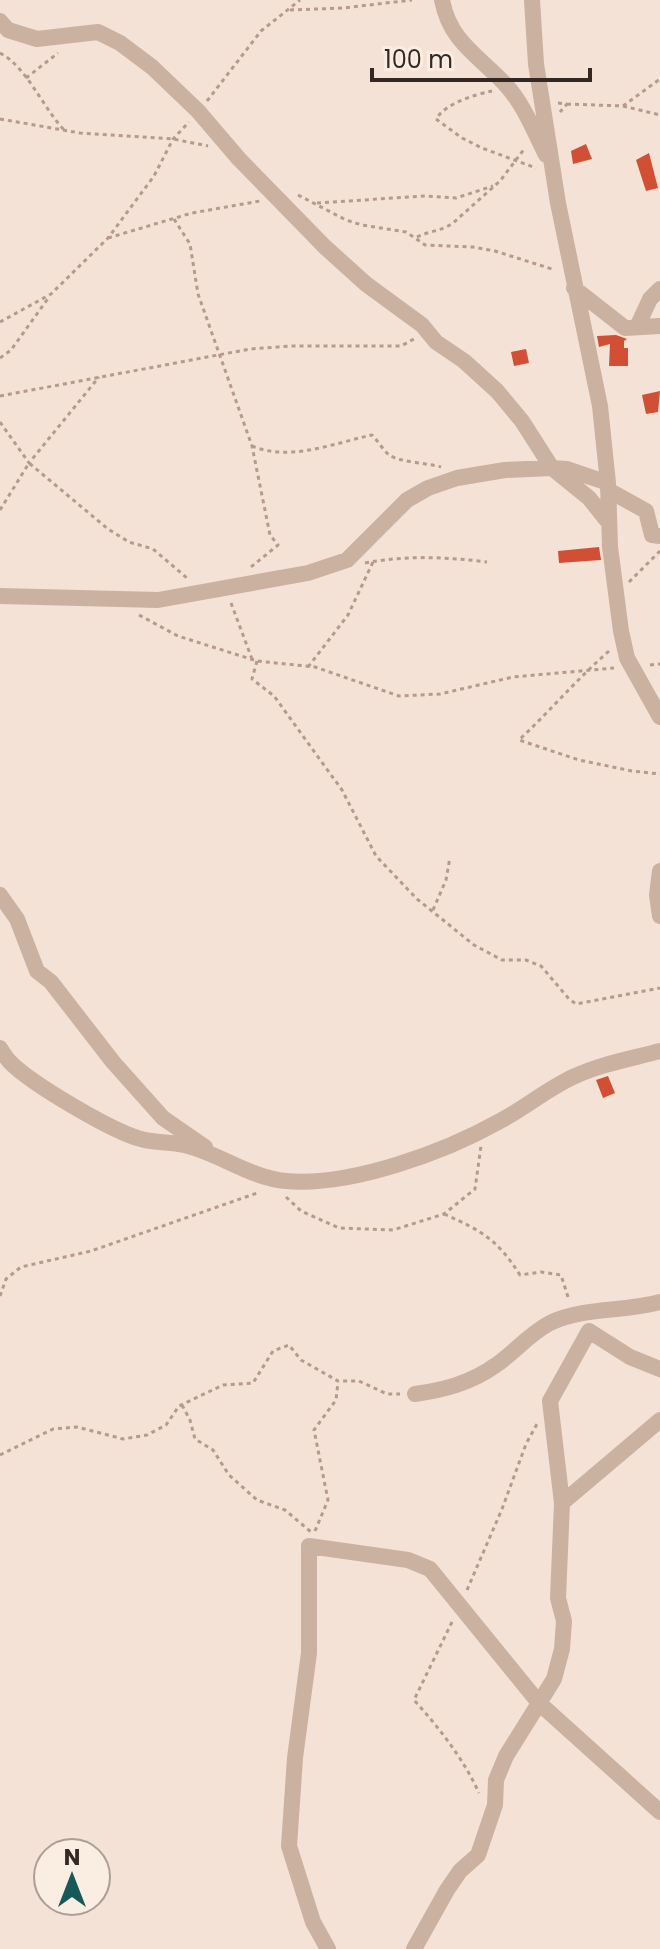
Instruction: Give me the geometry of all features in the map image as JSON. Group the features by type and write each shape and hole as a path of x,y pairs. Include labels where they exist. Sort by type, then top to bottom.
{"street":[{"path":"442,0 446,19 468,51 508,87 522,108 553,172"},
{"path":"532,0 536,64 553,172 600,406 610,547 622,636 627,658 660,717"},
{"path":"0,21 8,30 37,39 98,32 120,43 152,67 198,111 231,150 325,247 497,391 522,421 552,468 589,498 609,523"},
{"path":"574,284 625,328 660,326"},
{"path":"637,327 650,299 660,289"},
{"path":"0,596 158,600 308,573 347,560 407,500 428,488 463,477 505,470 567,469 608,487 646,511 652,535 660,536"},
{"path":"660,871 657,895 660,916"},
{"path":"0,895 17,919 37,971 51,982 113,1062 163,1118 213,1154 243,1169 285,1182 331,1179 383,1168 468,1137 569,1079 598,1066 660,1051"},
{"path":"0,1048 11,1063 84,1112 140,1139 213,1154"},
{"path":"415,1394 450,1389 496,1366 522,1342 551,1323 588,1311 636,1309 660,1302"},
{"path":"572,1317 630,1357 660,1369"},
{"path":"414,1949 454,1881 478,1855 495,1805 496,1780 506,1756 554,1679 562,1649 564,1621 558,1598 562,1503 550,1401 589,1331"},
{"path":"562,1503 660,1420"},
{"path":"328,1949 313,1922 289,1846 295,1758 309,1653 309,1546 408,1560 430,1569 539,1703 660,1812"}],"path":[{"path":"0,358 11,350 51,294 108,238 154,176 173,139 261,31 300,0"},
{"path":"290,10 412,0"},
{"path":"26,78 59,52"},
{"path":"0,53 10,58 49,114 65,131"},
{"path":"623,106 660,79"},
{"path":"508,87 457,103 436,119 462,138 553,172"},
{"path":"567,104 623,106 660,115"},
{"path":"0,119 65,131 173,139 231,150"},
{"path":"417,237 446,228 493,186 536,134"},
{"path":"493,186 456,198 425,196 317,203 354,223 406,232 425,245 473,247 533,261 574,284"},
{"path":"108,238 192,213 279,197"},
{"path":"174,219 190,244 198,294 222,354 252,446 270,535 278,545 248,570"},
{"path":"0,322 51,294"},
{"path":"0,396 222,354 291,346 401,346 428,332"},
{"path":"0,510 29,463 99,377"},
{"path":"0,422 29,463 108,529 129,542 153,549 204,591"},
{"path":"252,446 264,452 294,453 372,435 386,453 398,460 420,461 458,472 463,477"},
{"path":"618,598 660,551"},
{"path":"363,564 386,559 441,556 487,562"},
{"path":"308,667 348,615 373,562"},
{"path":"228,587 234,616 254,660 252,679 274,696 324,763 352,807 376,856 417,899 474,945 502,960 526,960 541,966 576,1004 660,988"},
{"path":"131,611 178,636 254,660 308,667 399,696 440,694 513,677 584,673 632,666"},
{"path":"622,636 519,740 579,760 660,774"},
{"path":"433,912 446,880 450,857"},
{"path":"283,1195 301,1211 339,1228 393,1230 444,1214 475,1189 482,1139"},
{"path":"0,1296 6,1279 21,1267 91,1251 260,1192"},
{"path":"444,1214 491,1238 506,1253 520,1275 541,1272 561,1275 572,1317"},
{"path":"0,1455 53,1429 77,1427 123,1439 147,1435 166,1425 182,1405 223,1385 253,1383 273,1351 289,1345 301,1360 338,1381 359,1381 387,1394 415,1394"},
{"path":"182,1405 195,1439 213,1450 229,1475 257,1500 285,1510 314,1534 328,1500 314,1430 336,1400 338,1381"}],"building":[{"path":"586,144 592,159 573,164 571,151"},
{"path":"649,153 658,188 646,191 636,160"},
{"path":"616,335 627,339 624,348 628,348 628,366 609,366 610,344 599,347 597,336"},
{"path":"526,349 529,363 514,366 511,352"},
{"path":"660,391 658,412 646,414 642,395"},
{"path":"599,547 601,560 559,563 558,551"},
{"path":"608,1076 615,1093 603,1098 596,1080"}]}
